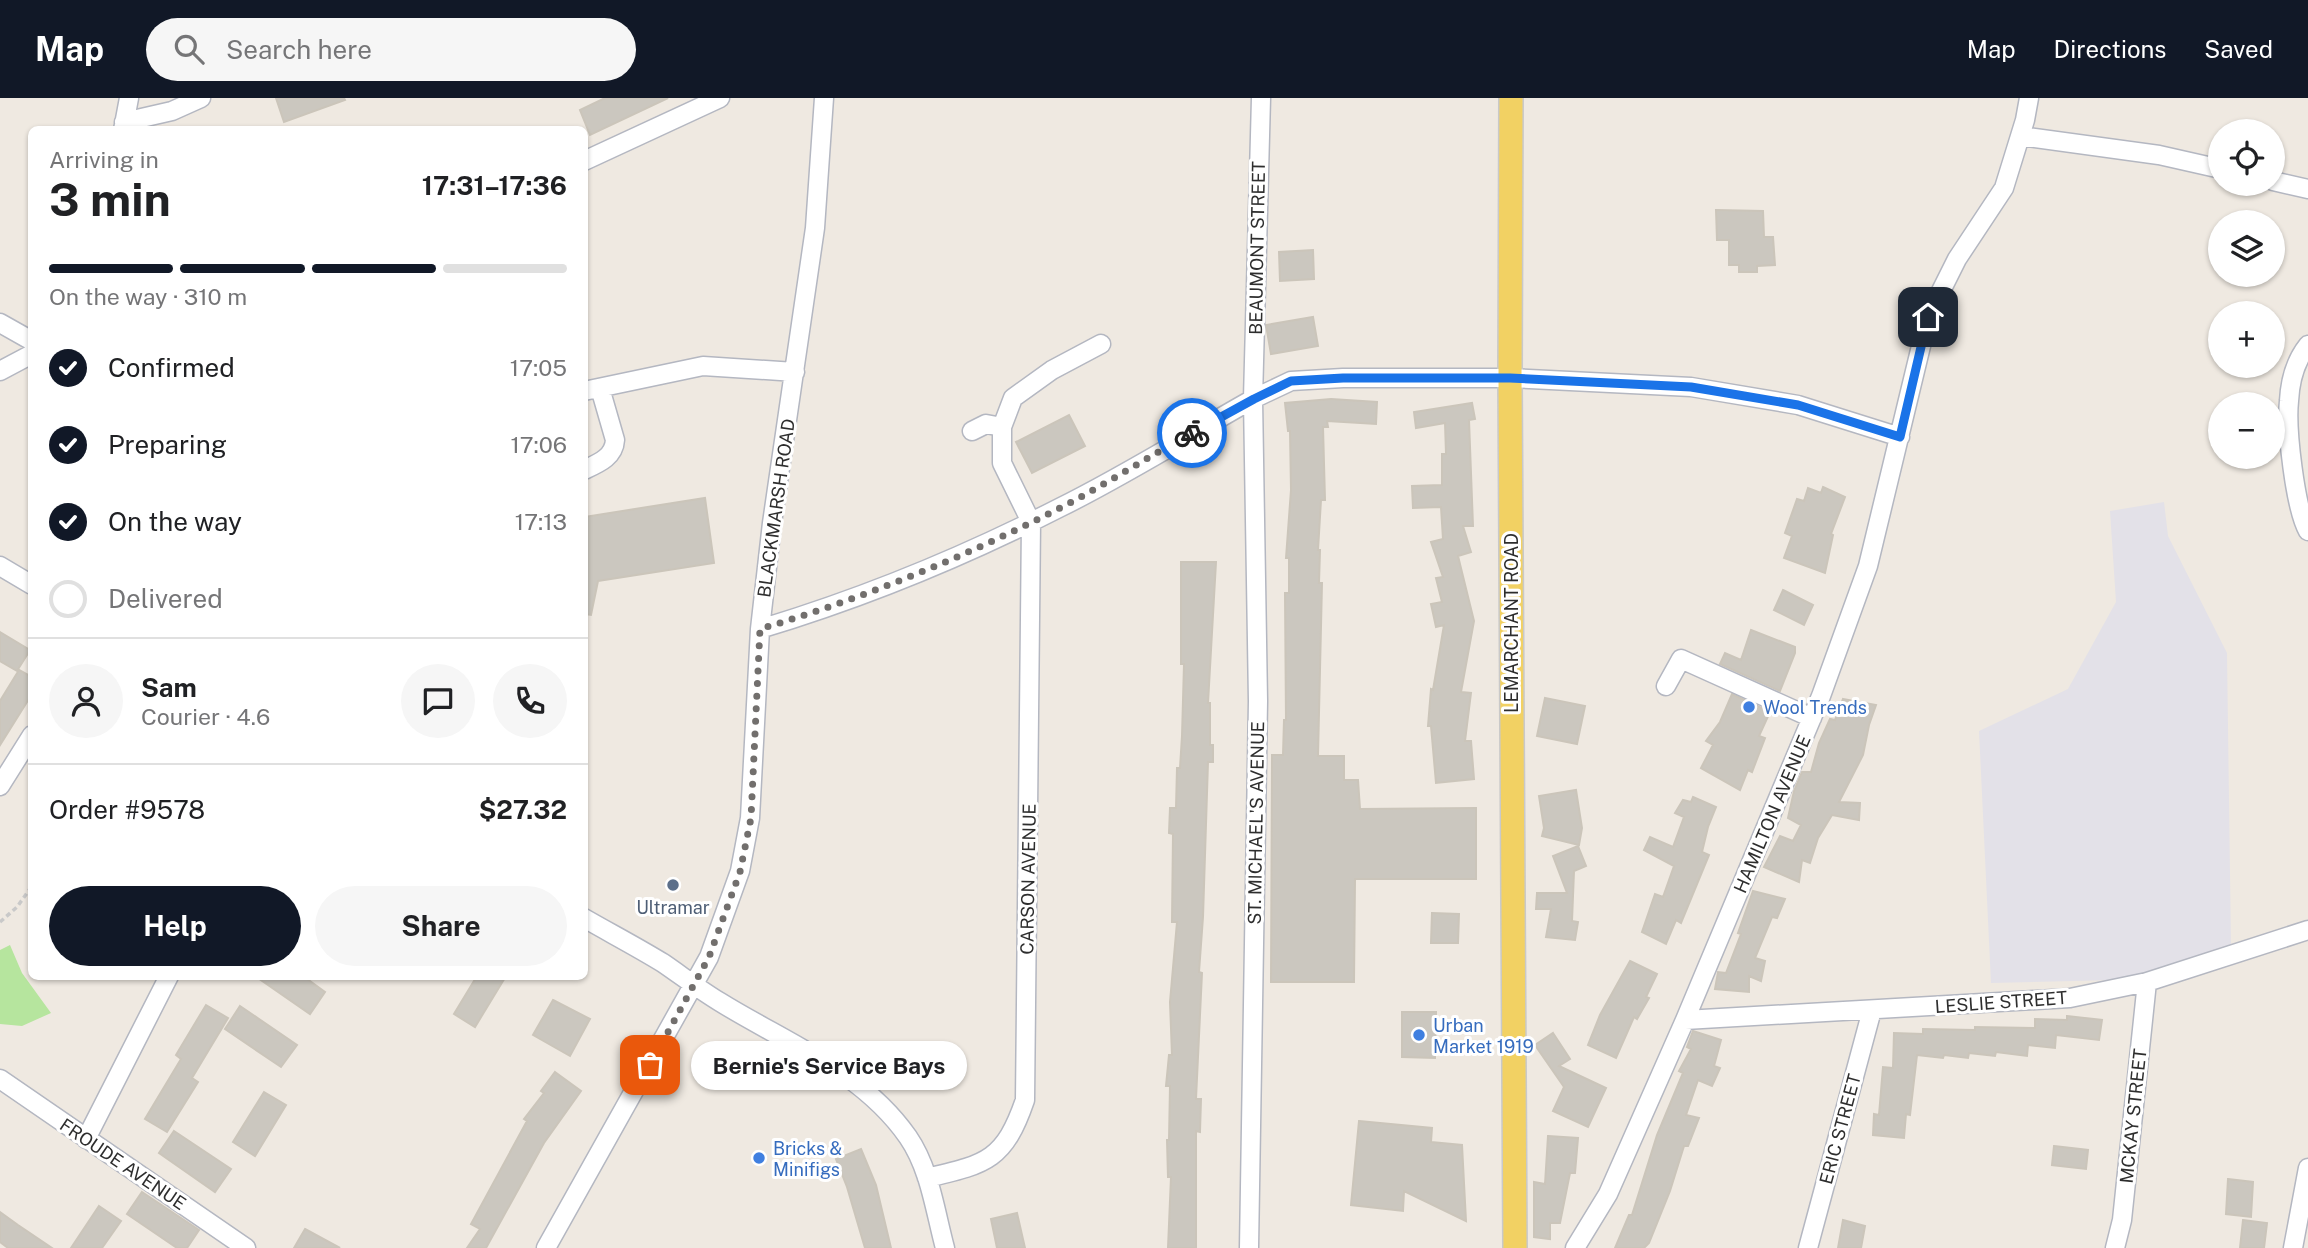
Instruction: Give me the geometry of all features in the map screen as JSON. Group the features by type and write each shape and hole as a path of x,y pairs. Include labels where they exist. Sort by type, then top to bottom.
{"main road":[{"name":"LEMARCHANT ROAD","path":"1511,98 1514,1149 1511,1248"}],"street":[{"path":"129,98 124,126 172,111 201,98"},
{"path":"588,159 720,98"},
{"name":"BLACKMARSH ROAD","path":"546,1248 709,957 733,895 746,845 751,818 760,629 772,523 815,228 824,98"},
{"name":"BEAUMONT STREET","path":"1254,399 1261,98"},
{"name":"HAMILTON AVENUE","path":"1575,1246 1608,1194 1685,1020 1812,718 1868,566 1928,317 1957,259 2004,188 2028,98"},
{"path":"2020,136 2159,155 2208,166"},
{"path":"2285,184 2308,189"},
{"path":"0,323 28,339"},
{"path":"1031,522 1002,463 1002,427 1013,398 1052,370 1101,344"},
{"path":"2308,345 2298,358 2289,401 2292,469 2308,531"},
{"path":"0,372 28,357"},
{"path":"588,468 603,461 614,448 615,440 592,389 703,366 795,372"},
{"path":"760,629 895,583 1031,522 1291,381 1343,378 1510,378 1691,387 1798,405 1900,437"},
{"name":"ST. MICHAEL'S AVENUE","path":"1249,1248 1258,701 1254,399"},
{"path":"972,431 986,424 1002,427"},
{"name":"CARSON AVENUE","path":"927,1178 981,1163 999,1150 1014,1131 1025,1100 1031,522"},
{"path":"0,566 28,583"},
{"path":"1666,686 1681,659 1812,718"},
{"path":"0,786 28,741"},
{"path":"588,920 694,984 720,1003 825,1062 866,1090 909,1138 919,1157 945,1248"},
{"name":"LESLIE STREET","path":"1685,1020 2070,998 2147,982 2308,930"},
{"path":"86,1139 167,980"},
{"name":"MCKAY STREET","path":"2115,1248 2122,1220 2147,982"},
{"name":"ERIC STREET","path":"1808,1248 1872,1010"},
{"name":"FROUDE AVENUE","path":"0,1079 246,1248"},
{"path":"2293,1248 2308,1168"}],"path":[{"path":"0,922 17,907 28,892"}],"shaded area":[{"path":"2164,502 2168,536 2227,653 2231,947 2115,980 1991,983 1979,731 2068,689 2116,602 2110,511"}],"green space":[{"path":"10,945 22,973 51,1013 22,1026 0,1024 0,950"}],"building":[{"path":"276,98 344,98 345,100 284,122"},
{"path":"605,98 668,98 590,135 580,110"},
{"path":"1716,210 1763,211 1764,237 1773,237 1775,265 1757,266 1757,272 1739,272 1739,265 1729,265 1729,240 1717,240"},
{"path":"1313,250 1314,279 1280,281 1279,252"},
{"path":"1313,317 1318,346 1271,354 1266,325"},
{"path":"1331,399 1377,402 1376,424 1327,421 1328,427 1323,427 1325,500 1321,500 1318,550 1319,583 1322,583 1318,756 1344,756 1344,780 1358,780 1360,809 1476,808 1476,879 1355,879 1354,982 1271,982 1272,755 1283,755 1286,720 1285,593 1289,593 1289,558 1286,558 1291,490 1290,431 1285,403"},
{"path":"1472,403 1475,419 1469,420 1473,526 1463,526 1471,552 1458,556 1474,621 1461,692 1471,693 1465,741 1471,741 1474,779 1436,783 1431,726 1428,726 1431,689 1433,690 1444,625 1436,627 1431,604 1442,602 1436,578 1443,577 1431,542 1443,539 1441,507 1413,508 1412,486 1442,485 1442,454 1446,454 1445,423 1416,428 1414,412"},
{"path":"1069,415 1085,446 1032,473 1016,442"},
{"path":"1823,487 1845,497 1831,534 1833,535 1825,573 1784,558 1792,536 1785,533 1797,499 1804,501 1808,488 1821,493"},
{"path":"705,498 714,563 598,581 591,615 588,615 588,516"},
{"path":"1181,562 1216,562 1208,703 1213,762 1208,762 1199,972 1202,973 1196,1099 1201,1099 1200,1132 1196,1131 1196,1248 1168,1248 1171,1177 1168,1177 1167,1140 1170,1086 1166,1086 1169,1055 1172,1055 1170,1002 1177,922 1172,922 1173,834 1169,833 1170,808 1176,808 1177,768 1180,768 1182,736 1184,664 1181,664"},
{"path":"1783,590 1813,605 1804,625 1774,610"},
{"path":"1751,630 1795,647 1780,691 1720,664 1725,653 1741,660"},
{"path":"0,632 28,649 17,671 0,661"},
{"path":"19,670 28,675 28,700 0,745 0,701"},
{"path":"1732,694 1770,712 1759,736 1765,738 1752,772 1748,770 1740,790 1701,768 1713,745 1706,741 1720,722"},
{"path":"1545,698 1585,706 1577,744 1537,736"},
{"path":"1843,699 1876,705 1863,755 1839,802 1860,803 1859,820 1832,815 1818,838 1810,863 1802,860 1799,882 1764,867 1780,836 1793,841 1801,825 1788,818 1794,791 1802,772 1811,772 1819,743 1830,719 1835,720"},
{"path":"1576,790 1582,828 1579,845 1542,836 1544,828 1539,796"},
{"path":"1693,797 1716,807 1702,852 1709,855 1681,923 1676,920 1666,944 1642,932 1655,894 1663,897 1674,866 1644,850 1650,837 1673,847 1684,817 1675,813 1683,800 1691,802"},
{"path":"1578,846 1586,866 1574,871 1572,921 1578,922 1575,940 1546,937 1551,909 1536,909 1537,893 1567,893 1553,856"},
{"path":"1753,891 1785,899 1777,918 1772,917 1755,958 1765,961 1761,981 1749,976 1749,992 1715,989 1718,972 1726,973"},
{"path":"1432,913 1459,914 1458,943 1431,943"},
{"path":"1630,961 1657,974 1646,997 1649,998 1637,1019 1634,1017 1616,1058 1588,1045 1600,1015"},
{"path":"261,980 308,980 325,992 310,1014"},
{"path":"475,980 504,980 475,1027 454,1014"},
{"path":"553,1000 590,1019 570,1056 533,1035"},
{"path":"206,1005 228,1018 192,1078 198,1082 167,1132 145,1119 181,1059 176,1055"},
{"path":"240,1006 297,1045 281,1067 225,1029"},
{"name":"Urban Market 1919","path":"1402,1012 1436,1012 1435,1058 1402,1057"},
{"path":"2067,1016 2102,1020 2099,1040 2056,1035 2055,1048 2028,1045 2027,1056 1996,1052 1995,1056 1969,1053 1968,1058 1917,1055 1910,1115 1906,1114 1904,1138 1873,1135 1874,1114 1879,1115 1883,1067 1893,1068 1894,1033 1923,1034 1923,1029 1975,1030 1975,1027 2035,1028 2035,1019 2067,1020"},
{"path":"1693,1031 1721,1040 1714,1066 1720,1068 1712,1086 1698,1080 1686,1115 1699,1118 1688,1146 1684,1146 1670,1191 1649,1243 1644,1248 1615,1248 1629,1215 1632,1215 1657,1135 1683,1073 1679,1071 1691,1049 1687,1047"},
{"path":"1553,1033 1570,1059 1559,1066 1606,1088 1588,1127 1553,1111 1564,1087 1535,1045"},
{"path":"555,1072 581,1091 544,1143 486,1248 467,1248 480,1229 471,1224 527,1121 524,1119 544,1093 541,1091"},
{"path":"264,1092 286,1105 255,1156 233,1142"},
{"path":"1359,1121 1432,1128 1431,1142 1462,1145 1466,1221 1404,1191 1403,1211 1351,1205"},
{"path":"174,1131 231,1169 215,1192 159,1153"},
{"path":"1548,1136 1578,1138 1575,1173 1570,1173 1560,1223 1550,1223 1550,1239 1534,1237 1534,1182 1545,1184"},
{"path":"2054,1146 2088,1150 2086,1169 2052,1165"},
{"path":"861,1149 876,1185 891,1248 865,1248 836,1159"},
{"path":"2228,1179 2253,1182 2251,1217 2226,1214"},
{"path":"142,1192 199,1230 187,1248 177,1248 127,1214"},
{"path":"99,1206 121,1221 102,1248 71,1248"},
{"path":"0,1212 52,1248 8,1248 0,1242"},
{"path":"1017,1213 1025,1248 997,1248 991,1219"},
{"path":"1843,1220 1865,1226 1861,1248 1838,1248"},
{"path":"2243,1220 2267,1223 2264,1248 2240,1248"},
{"path":"305,1229 340,1248 294,1248"}],"way so far":[{"path":"650,1065 709,957 740,872 751,818 760,629 895,583 1031,522 1192,433"}],"place":[{"name":"Wool Trends","path":"1749,707"},
{"name":"Ultramar","path":"673,885"},
{"name":"Urban Market 1919","path":"1419,1035"},
{"name":"Bernie's Service Bays","path":"650,1065"},
{"name":"Bricks & Minifigs","path":"759,1158"}],"route":[{"path":"1192,433 1291,381 1343,378 1510,378 1691,387 1798,405 1900,437 1928,317"}]}
